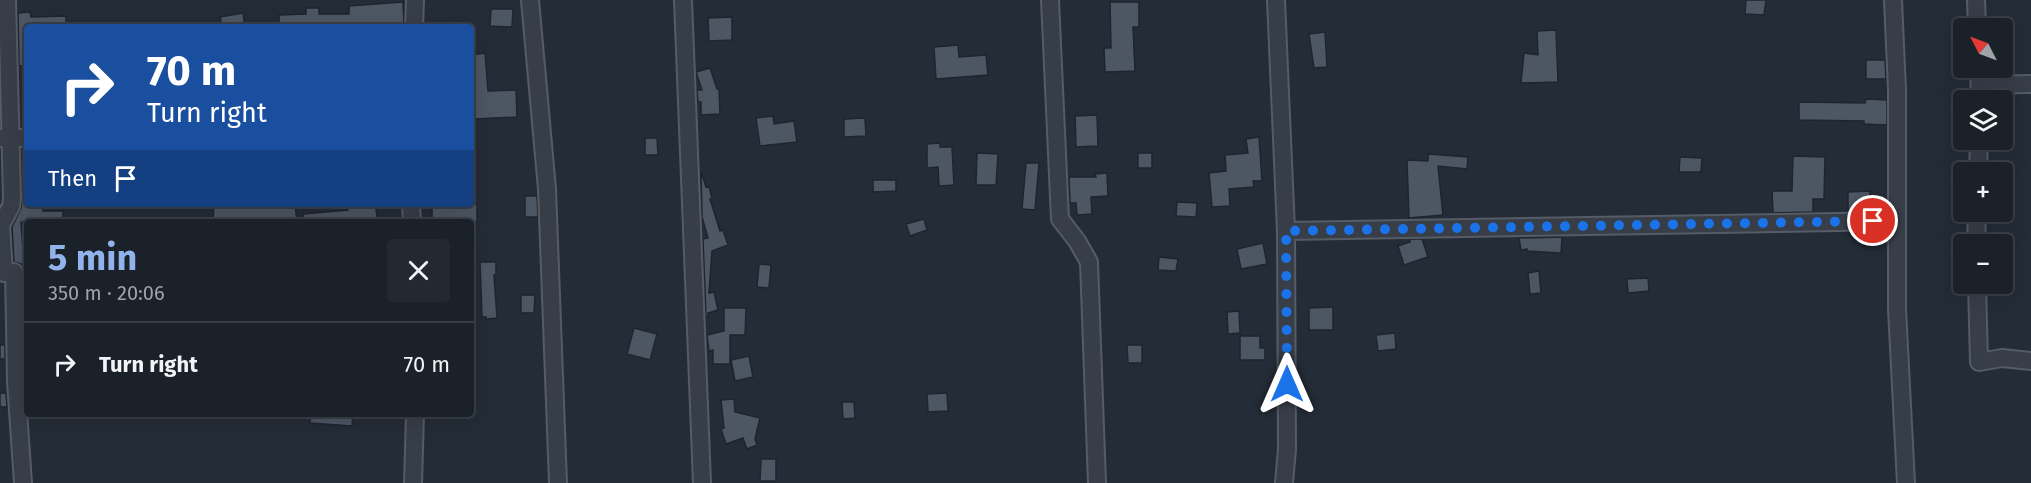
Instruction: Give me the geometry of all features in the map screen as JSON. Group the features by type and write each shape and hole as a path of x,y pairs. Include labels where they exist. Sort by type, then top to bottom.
{"street":[{"path":"7,0 5,138 12,198 11,206 1,225 11,272 23,483"},
{"path":"414,24 415,0"},
{"path":"530,0 547,189 558,483"},
{"path":"683,0 702,483"},
{"path":"1050,0 1060,219 1089,262 1097,483"},
{"path":"1276,0 1286,231 1287,449 1284,483"},
{"path":"1893,0 1897,90 1897,309 1906,483"},
{"path":"1976,0 1977,18"},
{"path":"1997,90 2031,84"},
{"path":"5,138 24,138"},
{"path":"1286,231 1896,221"},
{"path":"1977,294 1979,362 2002,358 2031,361"},
{"path":"414,483 415,417"}],"building":[{"path":"1746,0 1766,0 1764,15 1745,14"},
{"path":"403,2 404,24 279,24 279,15 306,14 306,8 319,8 319,14 349,14 349,6"},
{"path":"1110,2 1139,2 1139,27 1133,27 1135,71 1105,72 1104,48 1111,48"},
{"path":"491,9 513,9 512,27 490,26"},
{"path":"30,12 31,17 66,16 66,24 24,24 24,65 19,66 18,13"},
{"path":"243,13 245,24 221,24 220,17"},
{"path":"732,17 732,40 709,41 708,18"},
{"path":"1556,30 1558,82 1521,83 1524,53 1538,55 1537,31"},
{"path":"1325,32 1327,67 1314,68 1309,34"},
{"path":"958,45 959,57 986,55 988,75 936,79 934,47"},
{"path":"485,53 488,91 516,90 517,117 474,119 474,55"},
{"path":"1866,60 1885,60 1886,79 1866,79"},
{"path":"710,68 717,89 719,89 720,114 701,115 701,102 698,102 697,90 702,90 696,72"},
{"path":"1866,99 1887,100 1887,125 1864,124 1864,121 1799,120 1799,102 1865,103"},
{"path":"1097,115 1098,146 1076,147 1075,116"},
{"path":"773,116 774,124 794,121 797,142 760,146 756,118"},
{"path":"865,118 866,136 844,137 844,119"},
{"path":"1259,137 1262,181 1253,181 1254,187 1229,189 1230,206 1212,207 1209,173 1226,171 1225,155 1248,153 1246,139"},
{"path":"645,138 657,138 658,155 645,155"},
{"path":"940,143 940,147 952,147 954,185 939,186 938,167 927,168 927,144"},
{"path":"977,153 998,154 996,185 976,185"},
{"path":"1138,153 1152,153 1152,168 1138,168"},
{"path":"1428,154 1468,157 1467,169 1438,166 1443,215 1409,218 1407,160 1428,161"},
{"path":"1793,156 1825,157 1824,199 1813,199 1813,212 1773,213 1772,191 1792,191"},
{"path":"1680,157 1702,158 1701,172 1679,172"},
{"path":"1026,163 1039,163 1035,210 1022,209"},
{"path":"701,171 706,187 709,186 712,199 710,199 720,231 723,230 728,245 712,251 709,293 714,292 718,310 708,313 708,317 706,317 703,239 708,238 702,217"},
{"path":"1107,173 1108,196 1091,197 1092,214 1077,215 1076,203 1070,203 1069,177 1096,177 1095,174"},
{"path":"873,180 896,180 896,191 873,192"},
{"path":"22,189 24,189 24,207 43,207 43,211 63,211 63,219 24,219 24,222 21,222 24,264 14,262 12,227 21,208"},
{"path":"1870,191 1870,211 1848,210 1848,192"},
{"path":"525,196 537,196 538,217 525,217"},
{"path":"1177,202 1197,203 1196,217 1176,216"},
{"path":"474,204 477,204 477,222 474,222 474,219 432,219 432,207 474,207"},
{"path":"214,207 295,207 297,219 213,219"},
{"path":"348,207 376,207 378,219 303,219 303,214 348,210"},
{"path":"924,219 927,230 910,236 906,224"},
{"path":"1562,237 1561,253 1521,250 1519,238"},
{"path":"1410,239 1422,239 1428,257 1404,265 1398,246 1410,242"},
{"path":"1263,243 1267,264 1241,269 1237,249"},
{"path":"1159,257 1178,259 1176,271 1158,270"},
{"path":"480,262 496,262 496,275 494,275 497,318 482,317"},
{"path":"759,264 771,265 769,288 757,287"},
{"path":"1539,271 1541,293 1530,294 1528,273"},
{"path":"1648,278 1649,291 1628,293 1627,279"},
{"path":"521,295 535,295 534,313 521,313"},
{"path":"1333,307 1333,330 1309,330 1309,308"},
{"path":"724,308 746,308 745,335 730,335 730,364 713,364 713,350 709,351 707,335 724,331"},
{"path":"1239,311 1240,333 1228,334 1227,312"},
{"path":"634,328 657,334 650,360 627,354"},
{"path":"1395,333 1396,349 1378,351 1376,335"},
{"path":"1240,336 1260,336 1260,348 1265,348 1265,360 1240,360"},
{"path":"0,345 5,345 5,359 0,359"},
{"path":"1127,345 1142,345 1142,363 1128,363"},
{"path":"749,356 753,377 735,381 731,360"},
{"path":"0,393 6,393 7,407 0,407"},
{"path":"947,393 948,411 928,412 927,394"},
{"path":"734,399 735,412 760,418 755,439 757,445 747,449 743,438 726,444 721,429 724,428 721,400"},
{"path":"842,402 854,402 855,418 843,419"},
{"path":"311,417 353,417 352,426 310,423"},
{"path":"761,459 776,459 776,481 760,481"}],"route":[{"path":"1287,384 1286,231 1873,221"}]}
